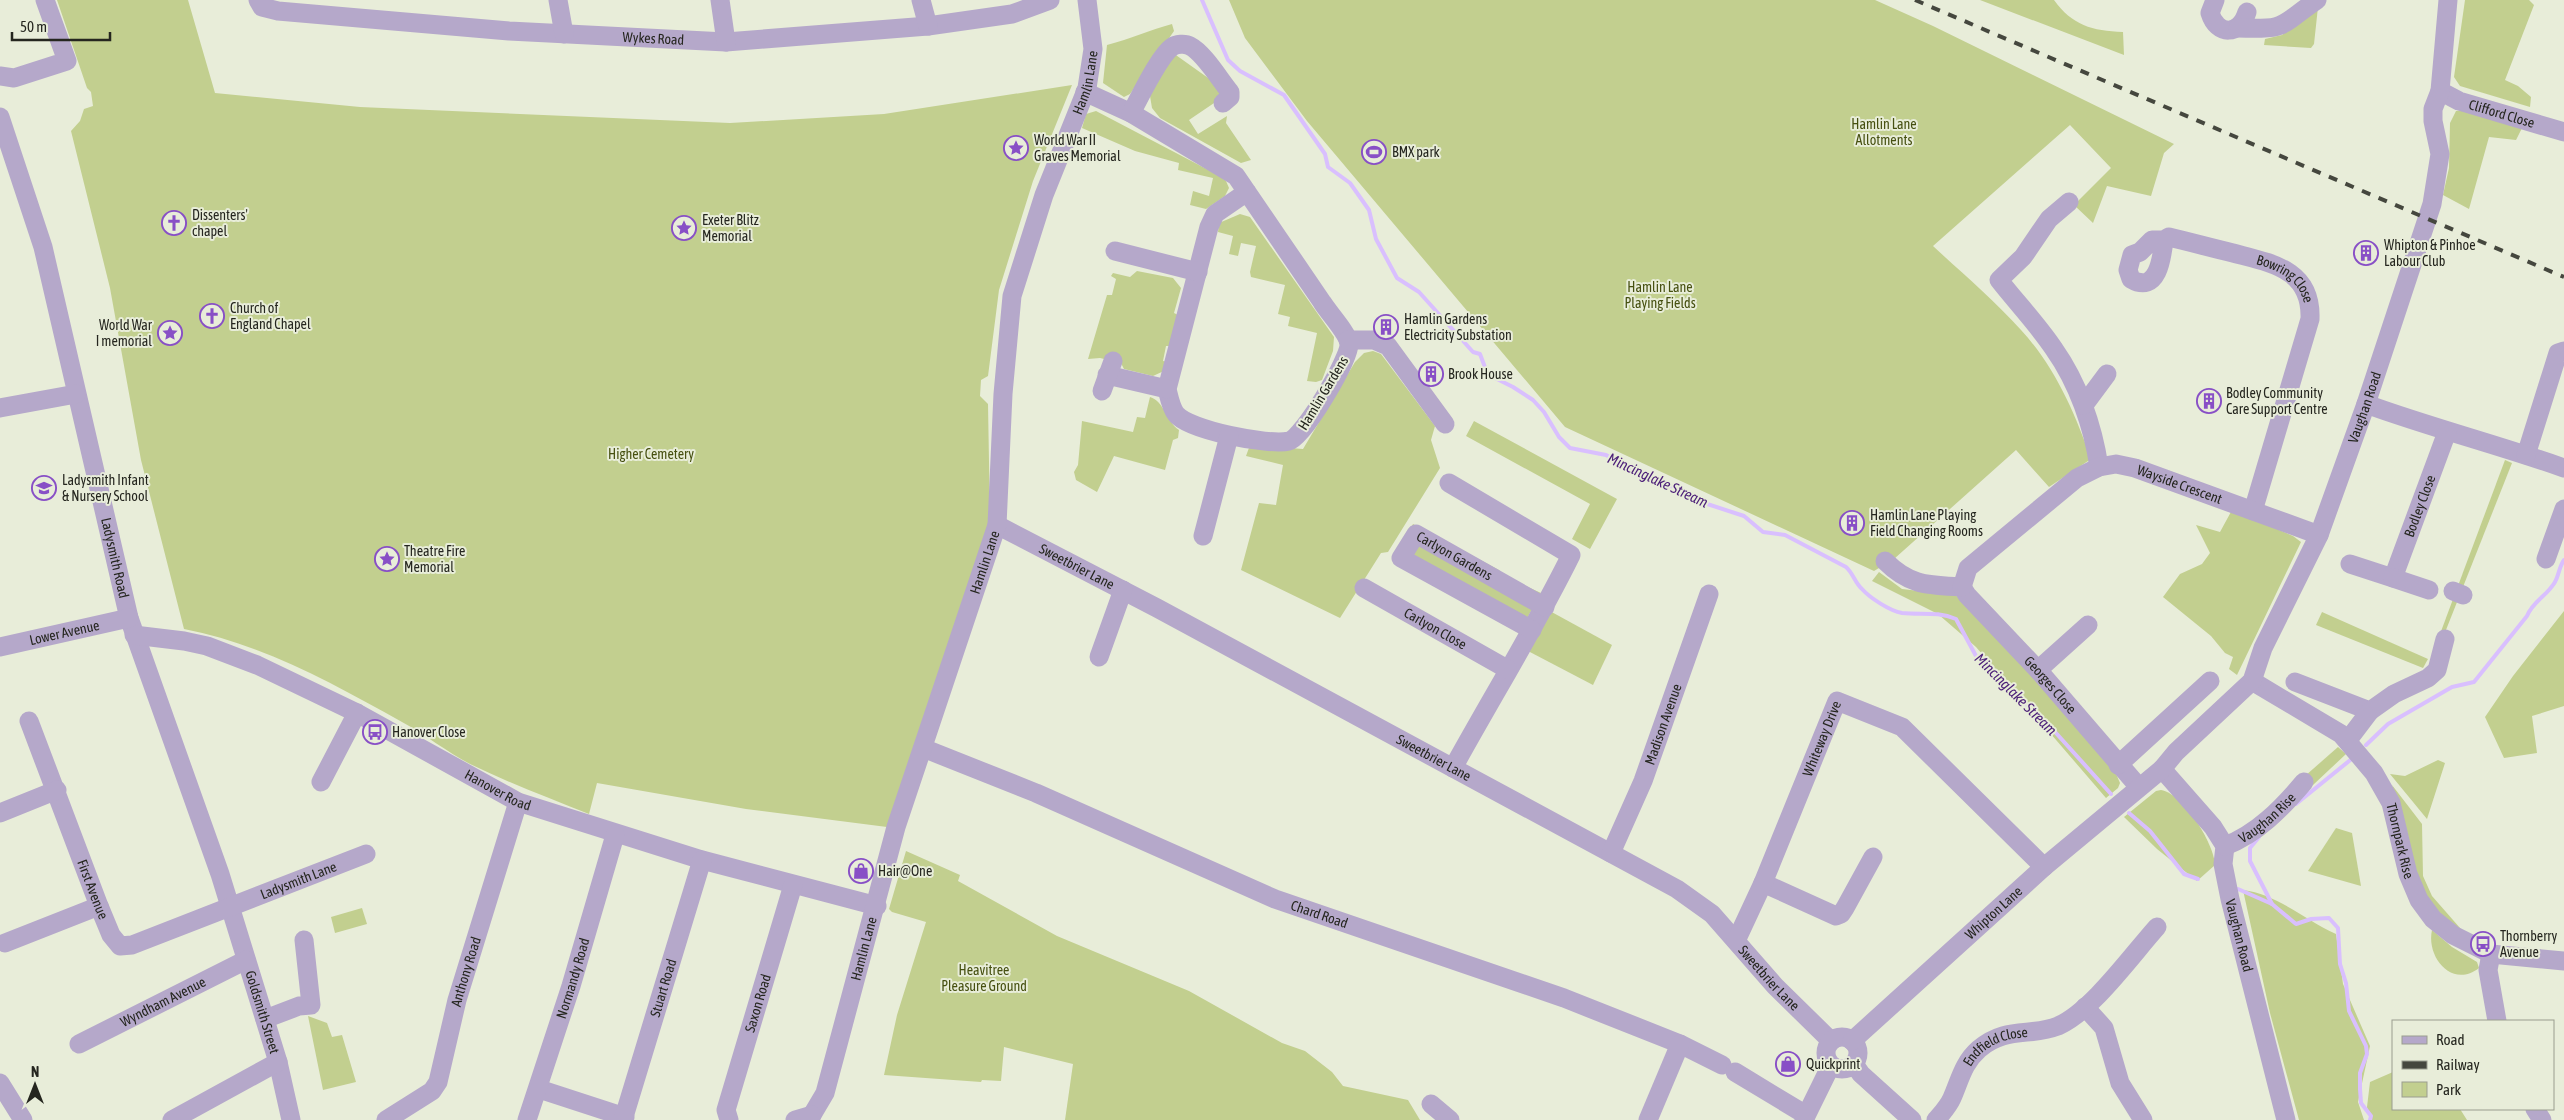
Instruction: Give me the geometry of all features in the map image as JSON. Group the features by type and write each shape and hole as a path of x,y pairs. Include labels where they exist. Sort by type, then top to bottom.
{"street":[{"path":"0,76 14,78 67,61 45,0"},
{"name":"Wykes Road","path":"258,0 262,7 278,11 564,34 726,42 928,26 1012,14 1050,0"},
{"path":"558,0 564,34"},
{"path":"720,0 726,42"},
{"path":"921,0 928,26"},
{"name":"Hamlin Lane","path":"806,1119 825,1093 877,906 896,827 997,525 1003,394 1012,296 1044,195 1085,92 1092,66 1093,50 1086,0"},
{"path":"2215,0 2210,12 2212,22 2219,28 2228,31 2242,13 2263,29 2285,25 2317,0"},
{"name":"Vaughan Road","path":"2138,786 2162,769 2176,752 2252,681 2263,648 2319,535 2366,404 2432,204 2440,154 2433,121 2433,110 2440,91 2448,0"},
{"path":"1132,113 1162,59 1172,48 1182,44 1189,45 1198,52 1230,92 1230,97 1223,104"},
{"name":"Clifford Close","path":"2440,91 2459,101 2564,132"},
{"name":"Hamlin Gardens","path":"1085,92 1132,113 1236,176 1348,340 1347,357 1303,431 1290,441 1273,442 1229,436 1185,422 1176,414 1166,389"},
{"name":"Ladysmith Road","path":"0,117 43,247 132,627 229,906"},
{"path":"1107,376 1166,389 1209,226 1215,214 1247,192"},
{"path":"1885,561 1910,581 1924,585 1962,587 1968,568 2077,478 2099,467 2095,442 2084,405 2055,350 1999,280 2023,257 2049,219 2069,202"},
{"name":"Bowring Close","path":"2164,240 2169,237 2277,265 2301,283 2310,302 2310,319 2253,511"},
{"path":"1115,250 1198,272"},
{"name":"Hamlin Gardens","path":"1348,340 1374,340 1388,346 1445,424"},
{"path":"2526,455 2558,353 2564,351"},
{"path":"2084,405 2107,374"},
{"path":"0,408 26,405 76,394"},
{"path":"2366,404 2447,432 2564,468"},
{"name":"Bodley Close","path":"2393,578 2447,432"},
{"path":"1203,536 1229,436"},
{"name":"Wayside Crescent","path":"2099,467 2116,464 2135,468 2319,535"},
{"path":"1449,483 1571,555 1545,607 1453,768"},
{"path":"2546,558 2564,508"},
{"name":"Sweetbrier Lane","path":"997,525 1123,590 1611,853 1704,906 1775,986 1831,1042"},
{"name":"Carlyon Gardens","path":"1532,630 1401,558 1416,534 1545,607"},
{"path":"2350,564 2429,590"},
{"name":"Georges Close","path":"1962,587 1967,595 2038,670 2138,786"},
{"name":"Carlyon Close","path":"1364,588 1508,669"},
{"path":"1099,657 1123,590"},
{"name":"Madison Avenue","path":"1611,853 1640,790 1709,594"},
{"path":"2038,670 2088,626"},
{"name":"Lower Avenue","path":"0,647 132,627"},
{"name":"Hanover Road","path":"132,627 207,646 273,672 357,713 518,802 615,835 792,885 877,906"},
{"path":"2348,740 2370,711 2394,694 2428,678 2437,670 2446,639"},
{"path":"2118,765 2210,681"},
{"name":"Thornpark Rise","path":"2252,681 2341,734 2374,773 2390,803 2408,874 2419,900 2433,920 2453,935 2491,954 2564,961"},
{"path":"2295,682 2370,711"},
{"name":"Whiteway Drive","path":"1736,941 1763,883 1837,701 1902,727 2044,866"},
{"path":"321,782 357,713"},
{"name":"First Avenue","path":"29,721 57,790 99,906 112,935 120,946 126,946 229,906"},
{"name":"Chard Road","path":"923,748 1028,790 1275,899 1564,998 1680,1044 1728,1069 1805,1118"},
{"path":"2162,769 2213,827 2225,846"},
{"name":"Vaughan Rise","path":"2225,846 2253,833 2304,782"},
{"name":"Whipton Lane","path":"1852,1041 2044,866 2138,786"},
{"path":"0,813 57,790"},
{"name":"Anthony Road","path":"386,1120 432,1091 438,1082 457,1000 518,802"},
{"name":"Normandy Road","path":"527,1120 615,835"},
{"name":"Vaughan Road","path":"2225,846 2223,864 2230,899 2286,1120"},
{"name":"Ladysmith Lane","path":"229,906 366,854"},
{"path":"1763,883 1836,916 1841,914 1845,908 1873,857"},
{"name":"Stuart Road","path":"538,1089 624,1118 702,860"},
{"name":"Saxon Road","path":"729,1120 726,1110 792,885"},
{"path":"5,943 99,906"},
{"name":"Goldsmith Street","path":"229,906 278,1062 291,1120"},
{"name":"Endfield Close","path":"1936,1120 1953,1097 1962,1069 1979,1049 1993,1040 2015,1032 2044,1030 2056,1026 2085,1007 2157,927"},
{"path":"265,1019 299,1006 310,1005 304,940"},
{"path":"2491,954 2488,970 2498,1020"},
{"name":"Wyndham Avenue","path":"79,1044 246,960"},
{"path":"2085,1007 2104,1028 2120,1082 2143,1120"},
{"path":"1842,1037 1852,1041 1858,1054 1854,1064 1840,1069 1831,1065 1826,1056 1831,1042 1842,1037"},
{"path":"1648,1120 1680,1044"},
{"path":"172,1120 278,1062"},
{"path":"1854,1064 1861,1074 1912,1120"},
{"path":"1805,1118 1831,1065"},
{"path":"0,1083 23,1120"},
{"path":"1431,1104 1450,1120"}],"green space":[{"name":"Higher Cemetery","path":"57,0 188,0 215,93 360,107 730,123 884,114 1072,85 1033,181 999,290 988,376 981,380 980,396 988,404 990,519 887,827 746,809 597,783 589,814 470,764 420,732 297,667 241,645 184,629 141,460 110,288 71,131 80,121 84,109 93,106 91,92 87,88"},
{"name":"Hamlin Lane Playing Fields","path":"1229,0 1875,0 1933,26 2174,144 2164,153 2151,196 2107,186 2093,223 2074,205 2111,168 2070,125 1933,246 2000,308 2033,344 2063,391 2091,459 2049,487 2016,450 1894,559 1874,571 1565,427 1307,121 1245,38"},
{"path":"1980,0 2054,0 2068,15 2084,25 2102,30 2123,32 2124,55"},
{"path":"2465,0 2529,0 2534,5 2505,80 2518,86 2531,97 2530,107 2460,86 2454,77"},
{"path":"2318,7 2314,44 2311,48 2264,45 2265,39 2282,35"},
{"path":"1172,24 1174,31 1130,94 1124,97 1103,83 1107,45"},
{"path":"1173,53 1218,85 1221,91 1217,101 1189,120 1198,134 1227,116 1226,123 1251,160 1241,163 1160,118 1152,108 1150,96"},
{"path":"2465,110 2522,128 2516,140 2489,137 2469,209 2443,195 2449,168 2450,123 2456,111"},
{"path":"1096,111 1218,175 1226,181 1229,188 1225,196 1206,209 1190,205 1193,191 1209,196 1213,178 1178,170 1179,163 1135,151 1082,128 1086,114"},
{"path":"1240,214 1250,217 1334,337 1333,351 1322,380 1316,382 1307,381 1317,333 1288,326 1290,317 1278,314 1285,285 1251,277 1250,272 1256,246 1241,243 1238,256 1229,254 1233,236 1218,232 1219,223"},
{"path":"1137,271 1173,278 1181,288 1174,313 1178,315 1171,346 1166,346 1163,361 1169,362 1166,370 1153,376 1124,369 1121,363 1100,358 1088,359 1107,295 1112,295 1116,279 1111,276 1113,273 1130,277"},
{"path":"1373,351 1381,354 1435,426 1431,440 1440,468 1388,552 1381,553 1340,618 1241,570 1259,503 1276,505 1283,465 1246,456 1250,445 1303,449 1355,362 1364,353"},
{"path":"1150,397 1159,403 1171,422 1179,430 1178,438 1173,440 1165,470 1114,456 1097,492 1076,480 1074,472 1078,465 1082,421 1133,432 1137,417 1145,418"},
{"path":"1474,421 1617,499 1590,549 1572,539 1590,504 1466,436"},
{"path":"2505,460 2512,463 2444,635 2440,634"},
{"path":"2232,510 2293,536 2301,542 2237,675 2229,669 2233,657 2225,653 2211,636 2163,597 2180,574 2202,564 2210,553 2196,525 2220,532"},
{"path":"1413,524 1499,570 1504,576 1541,593 1520,631 1394,561"},
{"path":"1879,572 1902,589 1928,592 1950,589 2035,678 2114,769 2120,783 2118,788 2106,798 1976,647 1938,614 1872,581"},
{"path":"1548,610 1612,645 1593,685 1528,651"},
{"path":"2564,611 2564,706 2532,716 2537,753 2504,758 2485,717 2513,676"},
{"path":"2322,612 2428,659 2423,668 2316,625"},
{"path":"2338,747 2346,754 2313,785 2305,776"},
{"path":"2438,760 2445,763 2427,819 2390,774 2405,776"},
{"path":"2392,785 2422,824 2423,876 2432,896 2467,936 2460,934 2428,901 2416,876 2408,835"},
{"path":"2161,790 2179,800 2188,810 2204,833 2209,845 2215,865 2197,881 2157,849 2124,817 2156,791"},
{"path":"2336,828 2352,833 2361,886 2308,871"},
{"name":"Heavitree Pleasure Ground","path":"906,851 960,875 958,881 1057,936 1189,991 1282,1043 1305,1051 1332,1072 1343,1086 1408,1100 1420,1120 1065,1120 1073,1064 1004,1047 1001,1081 982,1080 981,1082 884,1075 897,1015 926,922 892,912 889,909"},
{"path":"2243,890 2255,892 2279,902 2336,934 2343,984 2370,1046 2358,1102 2364,1120 2299,1120 2270,1013"},
{"path":"362,908 367,924 335,933 331,917"},
{"path":"2432,930 2452,947 2477,962 2479,968 2469,974 2459,975 2443,967 2433,950"},
{"path":"308,1016 327,1023 332,1037 342,1035 356,1082 323,1090"},
{"path":"2392,1072 2392,1110 2461,1110 2467,1120 2370,1120 2367,1107 2370,1082"}],"waterway":[{"name":"Mincinglake Stream","path":"1202,0 1228,60 1240,71 1284,95 1325,154 1328,167 1350,183 1369,210 1376,239 1397,278 1419,292 1473,352 1480,354 1486,370 1493,377 1533,400 1544,412 1559,437 1570,448 1606,455 1651,480 1671,486 1695,500 1744,516 1763,532 1785,535 1846,567 1866,593 1880,604 1892,610 1902,613 1942,615 1956,619 1976,656 2056,733 2111,794"},
{"path":"2366,745 2388,724 2452,687 2474,682 2533,606 2552,587 2564,560"},
{"path":"2296,804 2354,757"},
{"name":"Mincinglake Stream","path":"2129,813 2150,831 2184,874 2198,879"},
{"path":"2259,837 2250,848 2250,861 2272,904"},
{"path":"2238,889 2272,904 2296,924 2311,919 2329,918 2338,928 2340,964 2346,983 2349,1011 2366,1046 2367,1054 2360,1073 2360,1089 2361,1103 2371,1116 2370,1120"}],"railway":[{"path":"1915,0 2564,277"}],"place":[{"name":"World War II Graves Memorial","path":"1016,148"},
{"name":"BMX park","path":"1374,152"},
{"name":"Dissenters' chapel","path":"174,223"},
{"name":"Exeter Blitz Memorial","path":"684,228"},
{"name":"Whipton & Pinhoe Labour Club","path":"2366,253"},
{"name":"Church of England Chapel","path":"212,316"},
{"name":"Hamlin Gardens Electricity Substation","path":"1386,327"},
{"name":"World War I memorial","path":"170,333"},
{"name":"Brook House","path":"1431,374"},
{"name":"Bodley Community Care Support Centre","path":"2209,401"},
{"name":"Ladysmith Infant & Nursery School","path":"44,488"},
{"name":"Hamlin Lane Playing Field Changing Rooms","path":"1852,523"},
{"name":"Theatre Fire Memorial","path":"387,559"},
{"name":"Hanover Close","path":"375,732"},
{"name":"Hair@One","path":"861,871"},
{"name":"Thornberry Avenue","path":"2483,944"},
{"name":"Quickprint","path":"1788,1064"}],"park label":[{"name":"Hamlin Lane Allotments","path":"1884,132"}]}
